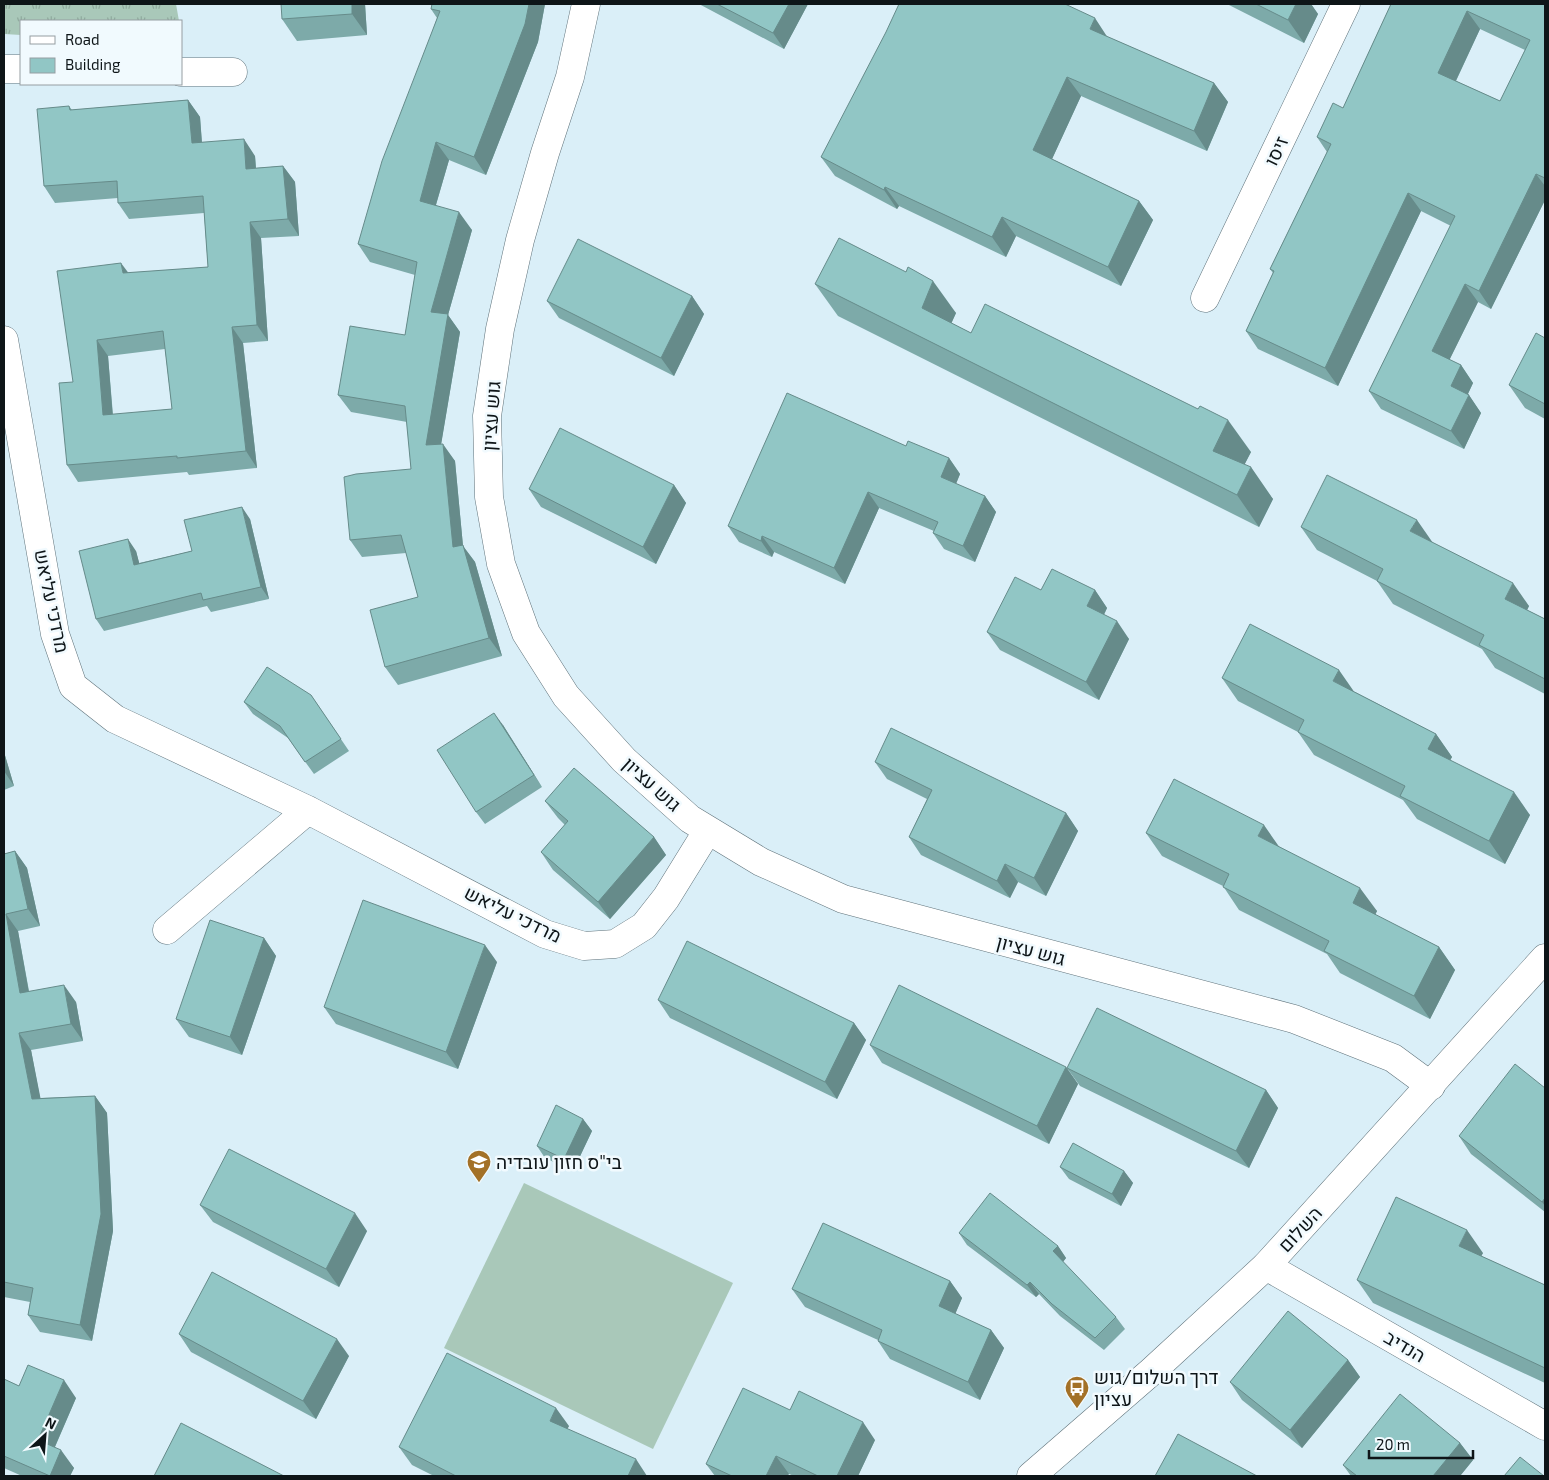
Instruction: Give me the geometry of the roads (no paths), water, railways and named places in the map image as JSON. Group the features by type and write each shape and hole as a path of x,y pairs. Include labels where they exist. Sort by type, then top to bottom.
{"street":[{"name":"גוש עציון","path":"586,4 570,77 545,152 520,240 500,329 487,416 489,496 500,564 526,633 566,696 624,760 690,819 761,862 843,899 1294,1019 1393,1058 1431,1086"},
{"name":"זיסו","path":"1205,298 1346,4"},
{"path":"4,69 20,69"},
{"path":"182,72 232,72"},
{"name":"מרדכי עליאש","path":"4,340 55,634 73,686 115,719 308,810 546,934 584,946 615,944 644,926 666,898 708,830"},
{"path":"167,930 308,810"},
{"name":"השלום","path":"1032,1476 1152,1371 1266,1266 1545,958"},
{"name":"הנדיב","path":"1266,1266 1545,1426"}],"place":[{"name":"בי\"ס חזון עובדיה","path":"479,1183"},
{"name":"דרך השלום/גוש עציון","path":"1077,1409"}]}
